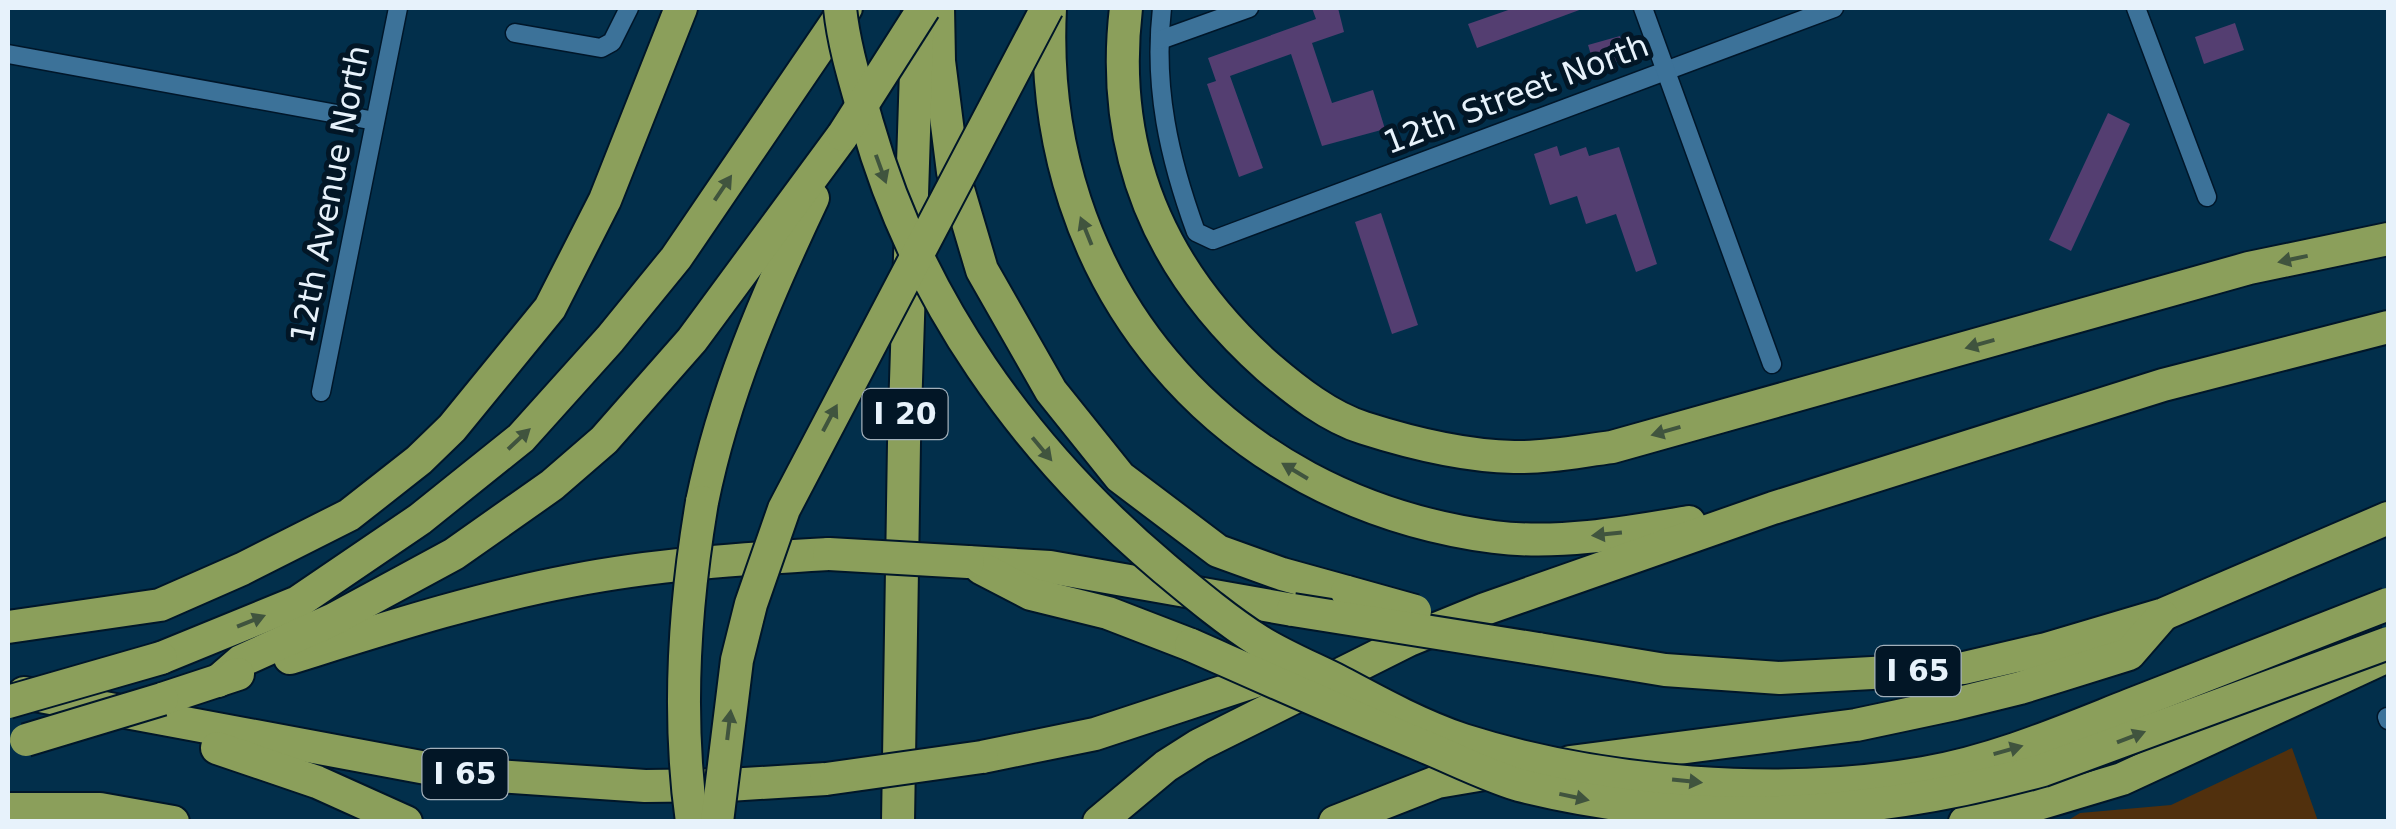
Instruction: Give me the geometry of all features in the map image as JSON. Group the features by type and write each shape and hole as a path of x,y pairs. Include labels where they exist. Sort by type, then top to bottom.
{"highway":[{"path":"8,627 160,605 348,515 419,460 452,428 550,308 606,200 681,8"},
{"path":"8,702 161,658 298,602 420,519 521,438 676,258 807,69 843,8"},
{"path":"843,8 843,39 876,156 904,231 954,329 1052,461 1122,533 1260,641 1406,717 1464,740 1584,767 1707,784 1838,781 1925,773 2044,739 2388,604"},
{"name":"I 20","path":"692,822 685,757 684,659 692,560 727,400 773,280 843,135 921,8"},
{"name":"I 20","path":"898,822 904,443 921,8"},
{"path":"938,8 953,172 982,270 1051,391 1120,476 1218,550 1282,574 1538,649"},
{"path":"1048,8 1050,88 1056,131 1086,233 1134,324 1206,408 1256,446 1341,496 1389,515 1498,537 1546,540 1623,533 1773,508"},
{"path":"718,822 736,660 784,509 1048,8"},
{"path":"1126,8 1122,86 1130,135 1142,186 1185,276 1216,316 1284,381 1323,408 1362,427 1446,448 1514,457 1612,447 2249,268 2388,238"},
{"path":"218,680 241,661 334,619 454,554 552,485 604,440 692,340 843,135"},
{"name":"I 65","path":"8,689 415,767 498,778 645,786 728,785 826,778 982,756 1095,734 1286,671 1408,640 1773,508 2163,385 2388,327"},
{"name":"I 65","path":"17,743 416,618 571,581 666,565 829,554 1050,567 1665,670 1780,678 1964,668 2046,649 2164,614 2388,518"},
{"path":"968,562 1031,594 1108,613 1191,645 1518,784 1634,810 1746,818 1858,811 2027,775 2388,642"},
{"path":"1335,822 1437,782 1856,724 1956,704 2130,654 2164,614"},
{"path":"1100,822 1166,766 1199,745 1408,640"},
{"path":"1965,822 2122,779 2388,656"},
{"path":"108,711 317,782 406,822"},
{"path":"8,808 100,809 173,822"}],"street":[{"name":"12th Avenue North","path":"321,392 398,8"},
{"path":"516,33 608,47 629,8"},
{"path":"1162,8 1160,40 1249,8"},
{"path":"1643,8 1772,364"},
{"name":"12th Street North","path":"1160,40 1162,113 1176,178 1198,234 1207,239 1220,238 1834,8"},
{"path":"2136,8 2208,197"},
{"path":"8,54 375,122"}],"shaded area":[{"path":"2292,748 2318,821 2067,821 2080,813 2171,805"}],"building":[{"path":"1312,8 1338,8 1344,32 1312,43 1332,103 1373,90 1385,129 1322,146 1291,54 1230,76 1263,168 1239,177 1207,84 1216,81 1208,58 1316,19"},
{"path":"1514,8 1582,9 1477,48 1468,24"},
{"path":"2235,23 2244,50 2204,64 2195,37"},
{"path":"1620,36 1626,59 1595,68 1588,45"},
{"path":"2108,113 2130,124 2071,251 2049,240"},
{"path":"1557,146 1560,156 1586,147 1589,156 1619,147 1657,264 1636,272 1616,214 1586,224 1577,196 1550,205 1534,154"},
{"path":"1381,213 1418,325 1392,334 1355,222"}]}
